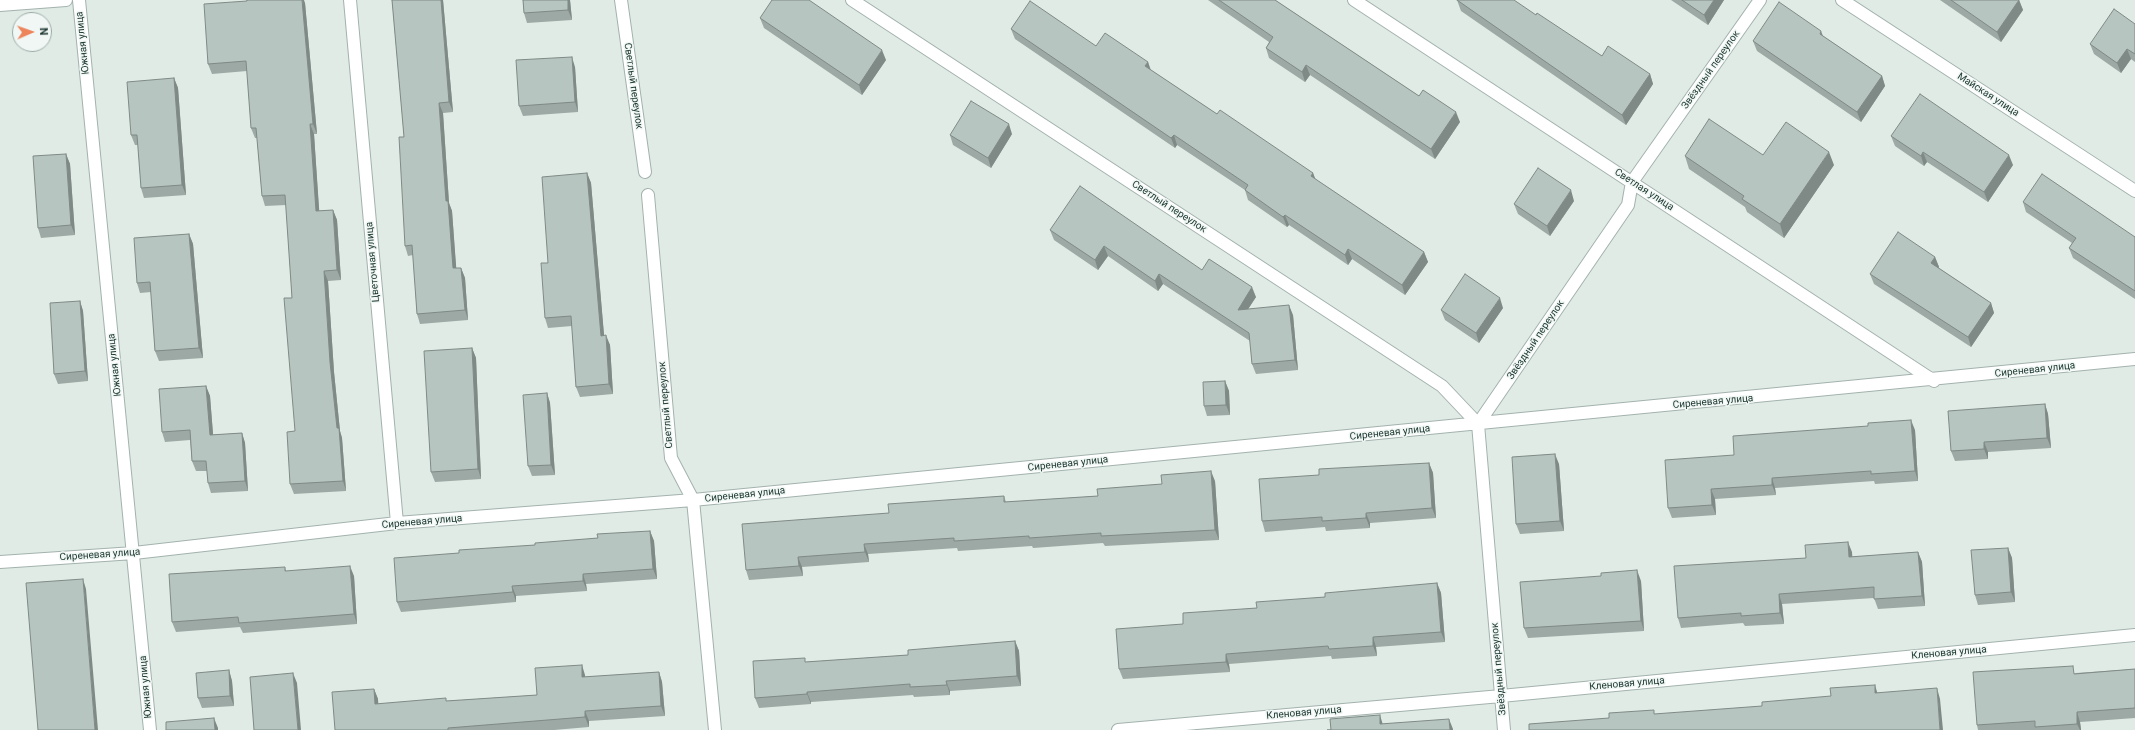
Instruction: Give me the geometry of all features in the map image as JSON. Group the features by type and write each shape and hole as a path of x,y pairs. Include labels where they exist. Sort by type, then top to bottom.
{"street":[{"path":"0,5 66,0"},
{"name":"Южная улица","path":"79,0 134,553 150,730"},
{"name":"Цветочная улица","path":"350,0 397,523"},
{"name":"Светлый переулок","path":"621,0 645,172"},
{"name":"Светлый переулок","path":"852,0 1442,386 1478,424"},
{"name":"Светлая улица","path":"1354,0 1934,380"},
{"name":"Звёздный переулок","path":"1504,730 1478,424 1628,205 1632,182 1760,0"},
{"name":"Майская улица","path":"1842,0 2135,191"},
{"name":"Светлый переулок","path":"648,195 671,458 693,500 715,730"},
{"name":"Сиреневая улица","path":"0,562 134,553 397,523 693,500 2135,360"},
{"name":"Кленовая улица","path":"1118,730 1501,696 2135,635"}],"building":[{"path":"247,0 302,0 313,124 310,124 316,211 333,210 337,270 324,271 330,362 337,428 339,428 343,481 290,484 287,432 295,431 284,298 292,298 285,195 262,196 256,128 251,128 246,61 208,64 204,4"},
{"path":"392,0 441,0 449,102 439,103 446,201 448,201 453,268 461,268 465,310 417,314 412,245 405,246 399,137 404,137"},
{"path":"523,0 568,0 568,10 524,13"},
{"path":"772,0 809,0 882,50 859,85 760,18"},
{"path":"1219,0 1275,0 1419,96 1423,90 1456,112 1431,149 1306,65 1302,72 1266,48 1273,37"},
{"path":"1457,0 1514,0 1536,15 1537,13 1602,56 1608,46 1650,74 1622,115"},
{"path":"1682,0 1714,0 1704,15"},
{"path":"1951,0 2019,0 1997,32"},
{"path":"1030,1 1096,46 1105,33 1148,62 1145,66 1217,114 1220,110 1313,173 1311,176 1424,252 1402,285 1348,249 1345,255 1285,215 1283,217 1245,190 1248,185 1174,135 1171,138 1011,29"},
{"path":"1779,2 1821,31 1820,34 1882,76 1857,112 1753,41"},
{"path":"2114,9 2135,24 2135,54 2127,49 2117,63 2090,44"},
{"path":"572,57 575,102 519,106 516,60"},
{"path":"174,78 182,185 141,188 137,135 131,135 127,82"},
{"path":"1920,94 2009,155 1984,192 1923,152 1921,156 1891,136"},
{"path":"971,101 1009,124 988,158 950,135"},
{"path":"1709,119 1763,155 1786,122 1829,152 1780,224 1742,199 1744,196 1685,156"},
{"path":"66,154 71,225 38,228 33,156"},
{"path":"1538,168 1571,190 1547,226 1514,204"},
{"path":"587,173 601,336 606,335 609,384 576,387 571,316 545,318 541,263 548,263 542,177"},
{"path":"2042,174 2135,237 2135,291 2069,248 2076,238 2023,202"},
{"path":"1080,186 1202,270 1209,259 1252,287 1238,310 1289,305 1295,360 1252,364 1249,333 1159,274 1155,281 1104,246 1095,260 1050,230"},
{"path":"1898,232 1935,257 1931,263 1991,303 1968,337 1870,274"},
{"path":"189,234 199,348 155,351 150,282 137,283 134,238"},
{"path":"1465,274 1500,298 1476,333 1441,310"},
{"path":"80,301 85,371 54,374 50,303"},
{"path":"472,348 478,469 431,472 424,351"},
{"path":"1225,381 1226,405 1204,406 1203,382"},
{"path":"206,386 210,435 242,433 245,481 208,483 206,461 192,461 190,430 162,432 159,389"},
{"path":"547,393 551,465 528,466 523,395"},
{"path":"2045,404 2047,438 1984,442 1984,449 1951,451 1948,411"},
{"path":"1911,420 1915,471 1871,474 1871,471 1772,478 1772,485 1711,489 1712,505 1668,508 1665,460 1734,455 1733,436 1868,426 1868,423"},
{"path":"1555,454 1560,521 1516,524 1512,457"},
{"path":"1429,463 1432,508 1366,513 1366,518 1322,521 1322,517 1262,521 1259,479 1319,475 1319,469"},
{"path":"1211,471 1215,530 1101,536 1101,533 1029,538 1029,536 954,541 954,538 864,544 865,552 798,557 799,566 746,570 742,524 889,513 888,504 1004,496 1004,502 1098,496 1097,489 1162,484 1161,475"},
{"path":"650,531 653,569 583,574 583,581 512,586 513,592 397,602 394,558 459,553 459,550 535,545 535,543 598,538 597,534"},
{"path":"1848,542 1849,557 1918,552 1922,596 1874,599 1874,587 1779,594 1780,613 1741,616 1741,613 1678,618 1674,566 1806,558 1805,545"},
{"path":"2008,548 2011,592 1975,595 1971,550"},
{"path":"350,566 354,614 239,623 238,617 172,622 169,574 285,567 285,571"},
{"path":"1637,570 1641,621 1524,628 1520,582 1601,576 1601,573"},
{"path":"83,579 95,730 38,730 26,583"},
{"path":"1437,583 1441,632 1373,637 1373,646 1329,649 1328,646 1226,654 1226,662 1119,669 1116,629 1183,624 1183,613 1257,608 1256,602 1325,597 1325,593"},
{"path":"1015,641 1017,676 946,681 947,685 910,687 910,684 807,692 807,694 755,698 753,661 805,658 805,662 908,655 908,650"},
{"path":"582,665 582,677 659,672 661,706 585,711 585,717 448,728 448,730 335,730 332,692 374,689 375,704 446,698 446,701 537,695 535,668"},
{"path":"2073,666 2074,674 2135,669 2135,708 2077,712 2077,724 2035,727 2035,721 1977,725 1973,672"},
{"path":"229,670 230,696 198,698 196,673"},
{"path":"293,673 298,730 254,730 250,677"},
{"path":"1875,685 1875,693 1937,688 1940,730 1529,730 1529,724 1609,718 1609,713 1654,710 1654,714 1762,706 1762,702 1831,696 1830,688"},
{"path":"1380,715 1380,724 1449,719 1450,730 1331,730 1330,719"},
{"path":"214,718 215,730 166,730 166,722"}]}
